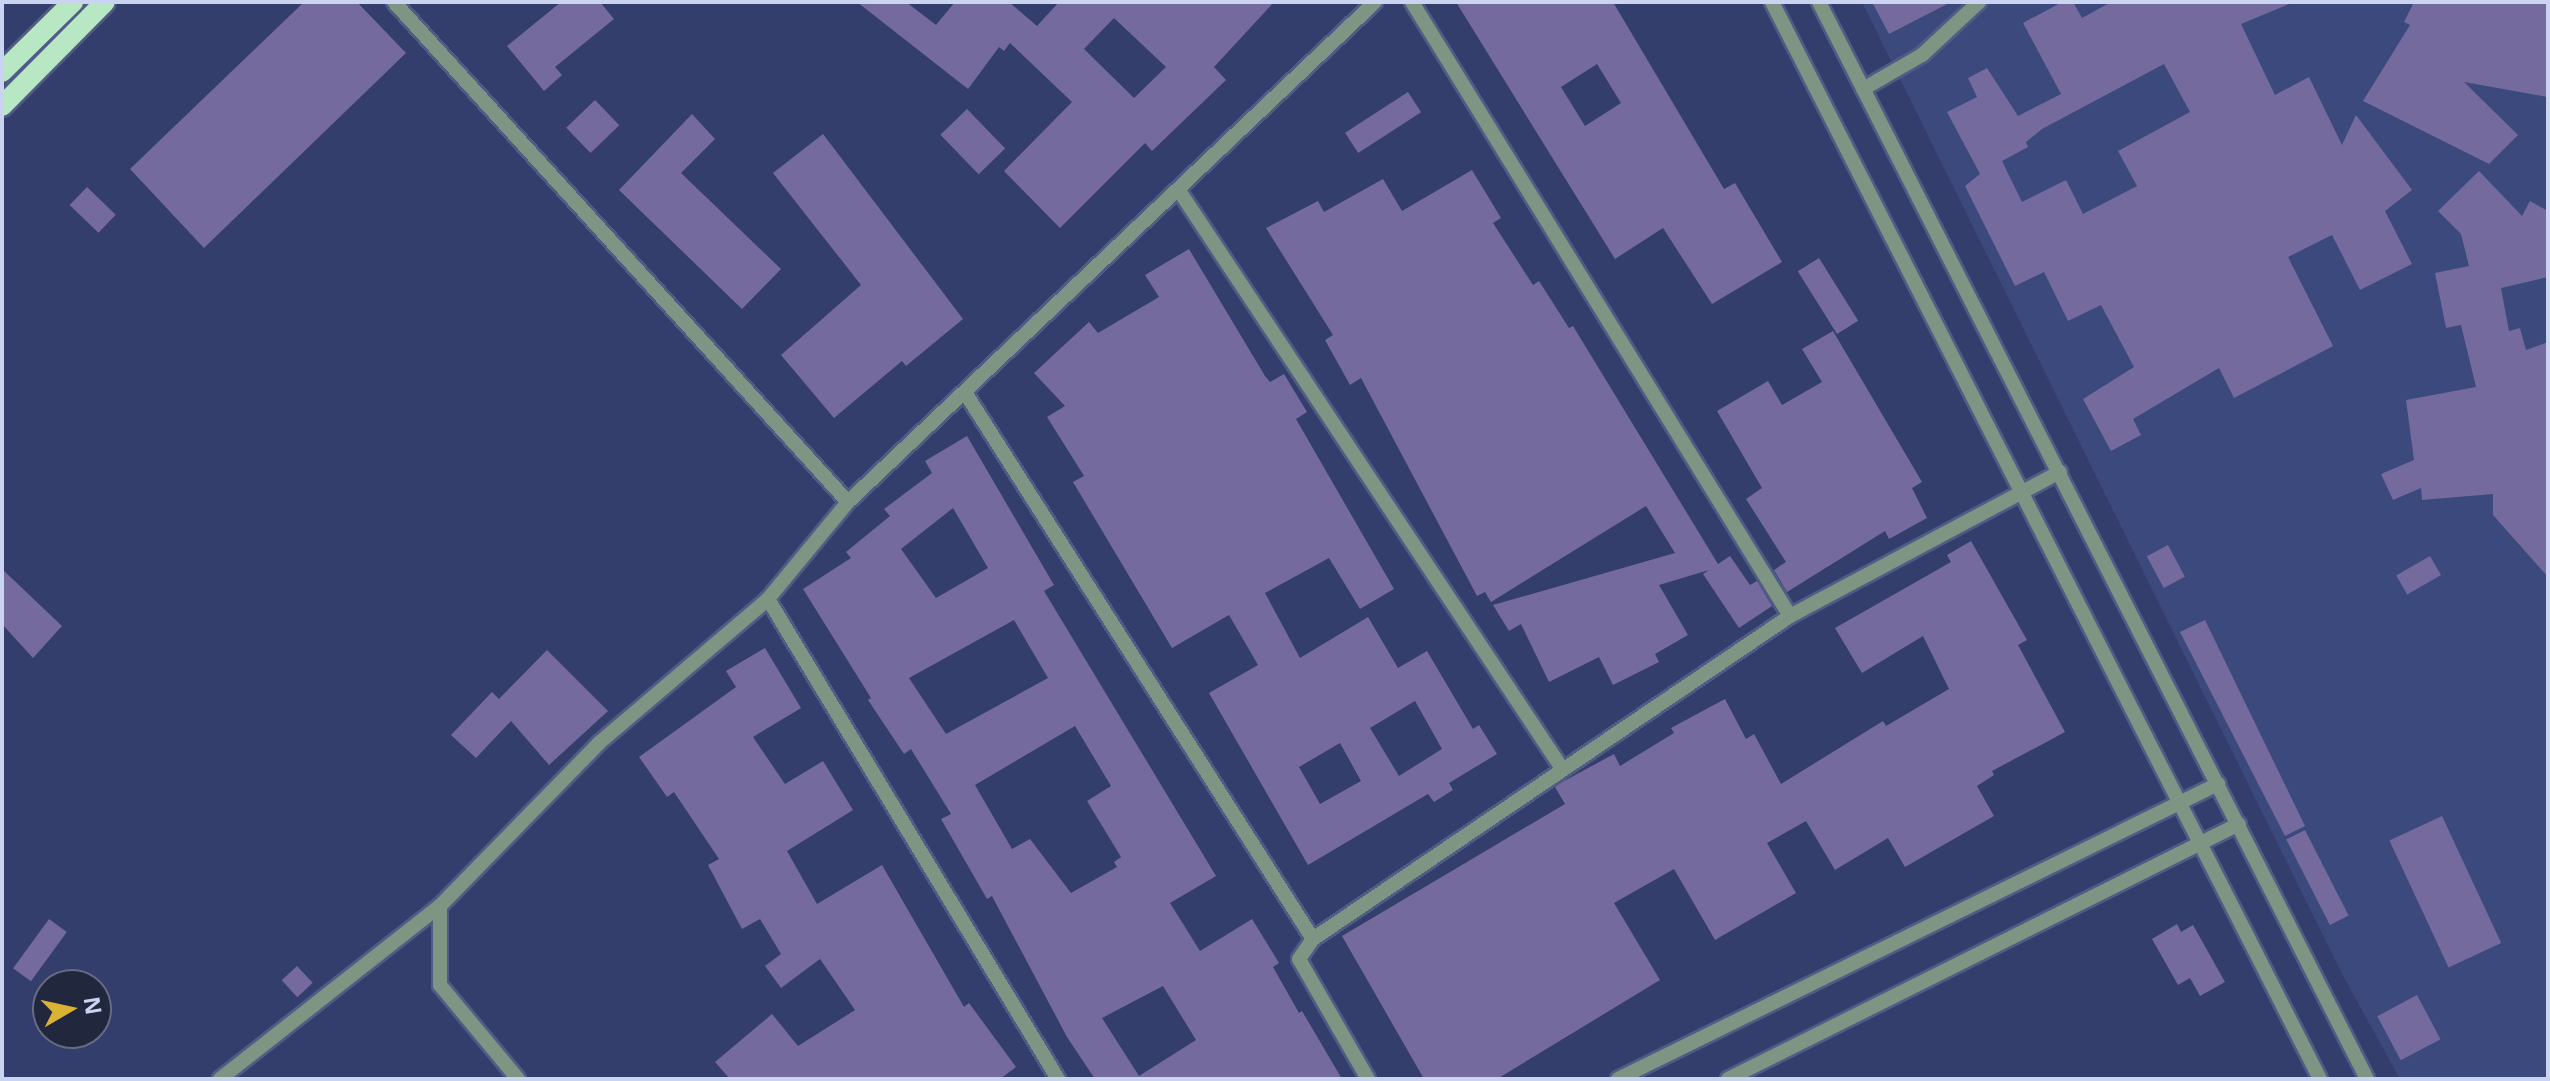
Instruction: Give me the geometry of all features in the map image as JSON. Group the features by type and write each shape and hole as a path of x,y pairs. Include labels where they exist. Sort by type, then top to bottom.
{"main road":[{"path":"2,72 73,2"},
{"path":"2,106 105,2"}],"street":[{"path":"394,2 848,502"},
{"path":"220,1079 440,906 599,743 768,599 848,502 966,394 1375,2"},
{"path":"1413,2 1790,616"},
{"path":"1772,2 2320,1079"},
{"path":"1819,2 2367,1079"},
{"path":"1863,89 1922,55 1979,2"},
{"path":"1178,189 1561,767"},
{"path":"966,394 1313,939"},
{"path":"1368,1079 1299,959 1313,939 1561,767 1790,616 2020,489 2060,472"},
{"path":"768,599 1058,1079"},
{"path":"1618,1079 2218,784"},
{"path":"1728,1079 2239,824"},
{"path":"440,906 440,985 518,1079"}],"shaded area":[{"path":"1862,2 2548,2 2548,1079 2400,1079 2342,974"}],"building":[{"path":"304,2 357,2 406,53 204,248 130,169"},
{"path":"561,2 600,2 614,19 555,67 562,75 544,91 507,46"},
{"path":"857,2 906,2 936,25 955,2 1009,2 1037,26 1059,2 1274,2 1214,67 1226,80 1152,151 1145,143 1060,228 1004,171 1072,102 1010,43 1004,51 999,47 968,89","holes":["1114,18 1166,67 1134,98 1084,49"]},
{"path":"1456,2 1613,2 1724,189 1735,183 1782,262 1712,304 1663,228 1615,259","holes":["1597,64 1621,103 1585,126 1561,87"]},
{"path":"1872,2 1951,2 1889,34"},
{"path":"2062,2 2073,2 2082,18 2111,2 2294,2 2241,24 2275,95 2309,77 2342,145 2356,115 2412,190 2385,211 2412,264 2360,290 2332,235 2288,257 2333,346 2234,398 2219,368 2133,419 2141,435 2111,451 2083,399 2134,367 2101,305 2068,321 2044,272 2015,286 1965,186 1980,174 1947,112 1977,97 1968,78 1987,68 2018,116 2061,94 2023,23","holes":["2164,64 2190,112 2118,151 2137,186 2083,214 2066,180 2022,202 2002,161 2028,147 2026,142 2042,129"]},
{"path":"2414,2 2548,2 2548,97 2464,82 2518,135 2489,164 2363,101 2410,25 2404,22"},
{"path":"1408,92 1421,112 1358,153 1345,133"},
{"path":"595,100 619,125 591,153 566,128"},
{"path":"967,109 1005,149 979,174 940,135"},
{"path":"692,114 715,139 681,173 781,269 742,309 619,190"},
{"path":"823,134 963,319 906,366 902,361 834,418 781,355 861,285 773,173"},
{"path":"1472,170 1501,218 1493,223 1533,285 1539,281 1569,328 1573,326 1718,564 1730,556 1750,585 1757,581 1772,606 1739,628 1703,574 1709,570 1659,585 1688,635 1655,654 1659,662 1613,685 1599,657 1549,682 1521,624 1509,631 1493,605 1675,553 1646,506 1491,602 1485,592 1477,596 1361,378 1350,385 1325,340 1333,335 1266,228 1318,201 1324,212 1383,179 1402,211"},
{"path":"2479,171 2522,216 2530,201 2548,211 2548,277 2501,288 2509,331 2520,328 2526,350 2548,342 2548,577 2493,515 2493,494 2422,500 2421,488 2393,500 2381,474 2414,460 2406,400 2476,387 2461,325 2446,328 2435,273 2469,266 2461,234 2438,211"},
{"path":"87,187 116,215 98,233 70,205"},
{"path":"1189,249 1265,376 1270,382 1284,374 1307,412 1296,419 1394,589 1360,609 1329,558 1265,593 1300,658 1368,617 1398,668 1427,651 1473,729 1479,725 1497,754 1449,783 1453,790 1434,802 1428,794 1308,865 1209,693 1258,665 1229,615 1172,648 1073,482 1084,476 1047,417 1065,406 1034,373 1089,322 1098,333 1159,297 1145,275","holes":["1415,701 1442,749 1399,776 1370,728","1340,743 1361,781 1320,804 1299,767"]},
{"path":"1819,258 1858,321 1837,334 1798,271"},
{"path":"1833,331 1922,482 1912,488 1927,518 1889,539 1885,531 1787,592 1774,570 1786,562 1746,499 1762,488 1717,411 1768,381 1782,405 1822,382 1802,349"},
{"path":"967,436 1054,585 1044,591 1216,876 1170,903 1200,951 1252,919 1279,963 1273,967 1342,1079 1095,1079 1067,1037 992,896 987,899 941,819 951,814 911,749 904,754 868,700 871,698 803,589 851,558 846,552 890,516 884,509 932,473 925,461","holes":["953,508 988,568 936,598 901,549","1014,620 1048,678 946,734 909,678","1075,726 1111,786 1087,801 1121,857 1114,862 1117,867 1071,893 1030,839 1012,849 975,785","1163,986 1196,1040 1139,1076 1102,1018"]},
{"path":"1971,541 2027,640 2018,645 2065,732 1992,771 1994,775 1977,786 1994,816 1905,867 1888,838 1835,870 1806,821 1767,843 1796,893 1715,940 1674,869 1614,903 1660,980 1497,1079 1424,1079 1342,936 1565,804 1555,787 1564,781 1614,754 1620,766 1674,733 1671,728 1725,699 1746,739 1754,734 1781,784 1883,721 1886,726 1949,689 1923,636 1862,673 1835,628 1951,562 1947,555"},
{"path":"2168,545 2185,577 2164,588 2147,556"},
{"path":"2430,556 2441,575 2407,595 2396,576"},
{"path":"2,569 62,626 33,658 2,624"},
{"path":"2205,620 2305,826 2285,836 2180,632"},
{"path":"765,648 801,708 753,737 785,784 823,761 853,810 787,851 817,904 882,865 964,1007 969,1003 1016,1067 1000,1079 730,1079 715,1062 772,1014 798,1046 855,1010 820,959 781,988 765,966 781,954 760,919 742,929 708,865 719,859 674,792 667,797 639,757 736,687 726,671"},
{"path":"547,650 608,711 549,765 511,721 476,758 451,735 492,692 499,699"},
{"path":"2442,816 2501,943 2449,967 2389,841"},
{"path":"2305,830 2349,916 2330,925 2286,840"},
{"path":"49,919 67,932 40,969 32,969 31,981 13,968"},
{"path":"2177,924 2181,932 2193,925 2225,982 2200,996 2190,978 2178,985 2152,939"},
{"path":"297,966 313,983 297,997 282,980"},
{"path":"2417,995 2440,1039 2401,1060 2377,1016"}]}
